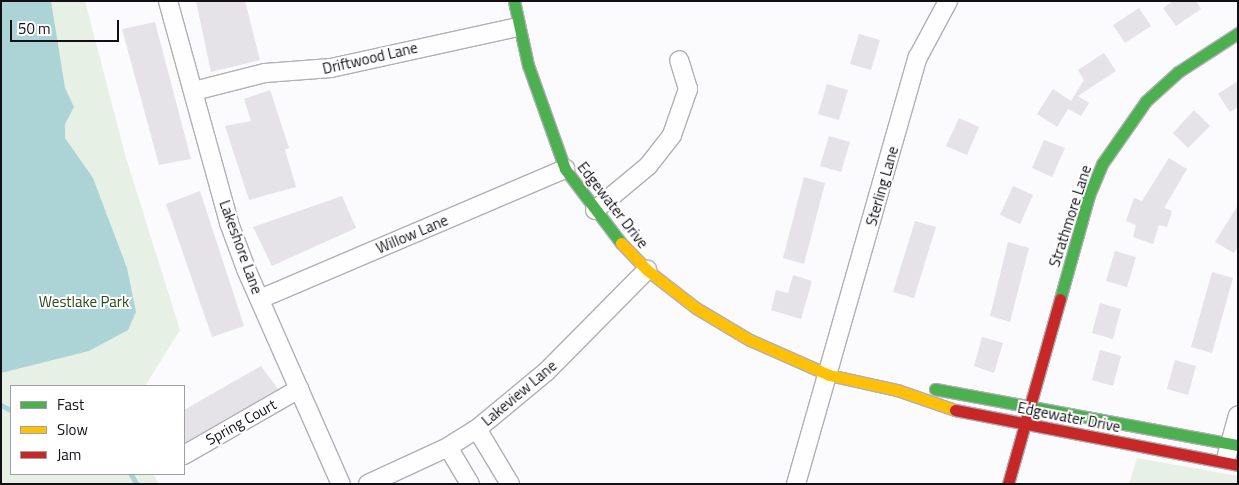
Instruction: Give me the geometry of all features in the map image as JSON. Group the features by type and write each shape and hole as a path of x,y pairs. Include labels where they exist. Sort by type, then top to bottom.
{"street":[{"name":"Lakeshore Lane","path":"168,1 229,223 341,484"},
{"name":"Edgewater Drive","path":"514,1 517,27 565,169 595,210 647,270 696,308 750,340 829,375 898,390 915,399 1024,424 1231,464"},
{"name":"Sterling Lane","path":"796,484 829,375 918,58 948,1"},
{"name":"Driftwood Lane","path":"194,91 264,73 330,68 517,27"},
{"name":"Strathmore Lane","path":"1008,484 1089,195 1102,164 1146,101 1178,72 1238,33"},
{"path":"595,210 648,166 672,135 688,89 679,60"},
{"name":"Willow Lane","path":"260,298 565,169"},
{"name":"Lakeview Lane","path":"368,484 448,447 477,429 546,372 647,270"},
{"name":"Edgewater Drive","path":"898,390 917,386 1030,405 1234,444"},
{"name":"Spring Court","path":"185,454 299,389"},
{"path":"1231,464 1238,415"},
{"path":"477,429 510,484"},
{"path":"448,447 470,484"}],"green space":[{"name":"Westlake Park","path":"1,1 85,1 126,158 180,330 146,385 10,385 10,475 154,475 159,484 1,484"},
{"path":"1137,458 1238,476 1238,484 1129,484"}],"water":[{"name":"Westlake Park","path":"1,1 51,1 65,88 74,107 65,124 65,138 93,178 127,268 136,312 128,330 89,351 1,373"}],"building":[{"path":"196,1 245,1 260,60 211,72"},
{"path":"1173,1 1196,1 1201,9 1176,26 1163,8"},
{"path":"1139,8 1151,26 1125,43 1113,25"},
{"path":"155,22 191,159 159,165 122,29"},
{"path":"859,34 880,40 871,70 850,64"},
{"path":"1104,53 1116,71 1078,96 1089,103 1081,116 1068,109 1057,127 1037,114 1053,89 1071,101 1084,80 1078,70"},
{"path":"1238,81 1238,107 1230,112 1218,94"},
{"path":"827,84 848,90 839,120 818,114"},
{"path":"270,90 289,148 285,150 296,187 249,200 225,126 251,121 244,99"},
{"path":"1194,110 1210,126 1188,148 1173,133"},
{"path":"959,118 979,127 967,155 946,146"},
{"path":"829,136 850,142 841,172 820,166"},
{"path":"1044,140 1065,148 1052,177 1032,168"},
{"path":"1169,158 1187,169 1164,208 1172,211 1167,227 1159,225 1153,244 1133,237 1136,225 1126,221 1134,198 1142,201"},
{"path":"804,177 825,183 804,264 783,258"},
{"path":"1013,186 1033,195 1020,224 1000,215"},
{"path":"200,191 244,326 212,337 166,204"},
{"path":"342,196 356,228 272,266 253,227"},
{"path":"1238,205 1238,247 1234,253 1215,242"},
{"path":"915,221 936,227 914,298 893,292"},
{"path":"1008,242 1029,248 1010,322 990,316"},
{"path":"1115,251 1136,257 1127,287 1106,281"},
{"path":"1212,272 1233,278 1212,353 1191,347"},
{"path":"793,275 812,281 801,319 771,310 776,290 788,293"},
{"path":"1100,303 1121,309 1113,339 1092,333"},
{"path":"982,337 1003,343 994,373 974,366"},
{"path":"1100,350 1121,356 1113,386 1092,380"},
{"path":"1175,360 1196,366 1188,395 1167,389"},
{"path":"261,366 278,389 185,442 185,409"}],"waterway":[{"path":"1,405 10,410"},
{"path":"132,475 137,484"}],"traffic: fast":[{"path":"514,1 528,65 565,169 621,243"},
{"path":"1060,299 1089,195 1102,164 1146,101 1178,72 1238,33"},
{"path":"935,389 1238,445"}],"traffic: slow":[{"path":"621,243 647,270 696,308 750,340 829,375 897,390 955,410"}],"traffic: jam":[{"path":"1008,484 1060,299"},
{"path":"955,410 1238,465"}]}
